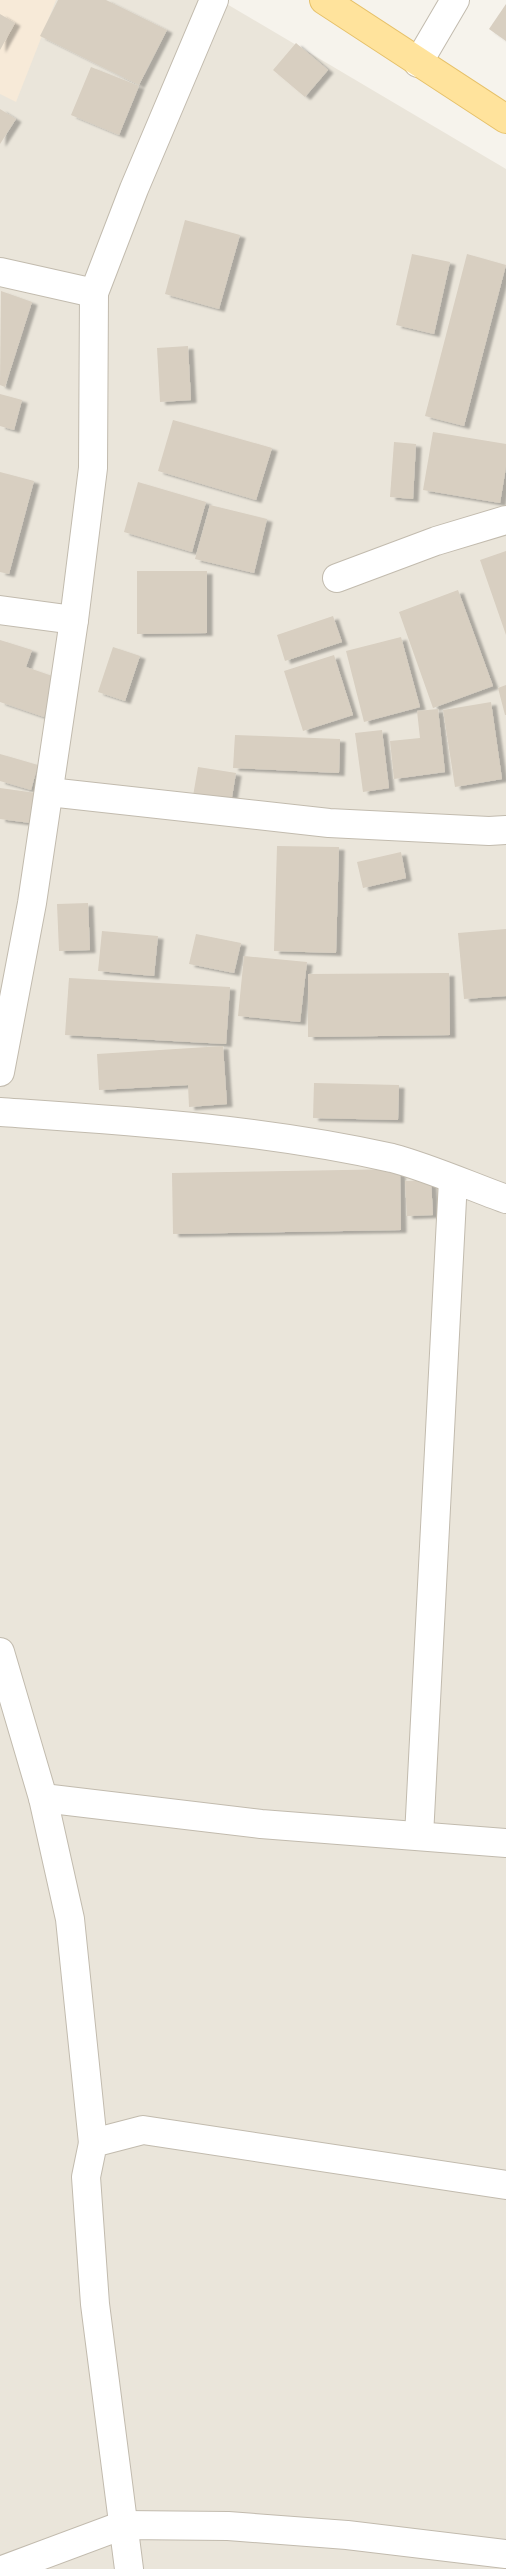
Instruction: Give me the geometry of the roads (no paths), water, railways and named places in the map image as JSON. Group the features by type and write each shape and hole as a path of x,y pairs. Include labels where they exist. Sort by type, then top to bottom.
{"main road":[{"path":"324,0 506,119"}],"street":[{"path":"0,1072 6,998 32,903 74,620 93,468 94,293 134,189 214,0"},
{"path":"418,63 455,0"},
{"path":"0,272 94,293"},
{"path":"337,578 436,540 506,520"},
{"path":"0,610 74,620"},
{"path":"49,792 329,823 506,830"},
{"path":"0,1112 169,1124 289,1138 394,1159 506,1199"},
{"path":"419,1836 453,1180"},
{"path":"0,1652 44,1798 70,1919 93,2143 86,2177 95,2304 130,2569"},
{"path":"44,1798 261,1824 506,1843"},
{"path":"93,2143 143,2130 506,2185"},
{"path":"5,2569 123,2525 228,2526 347,2535 506,2554"}]}
